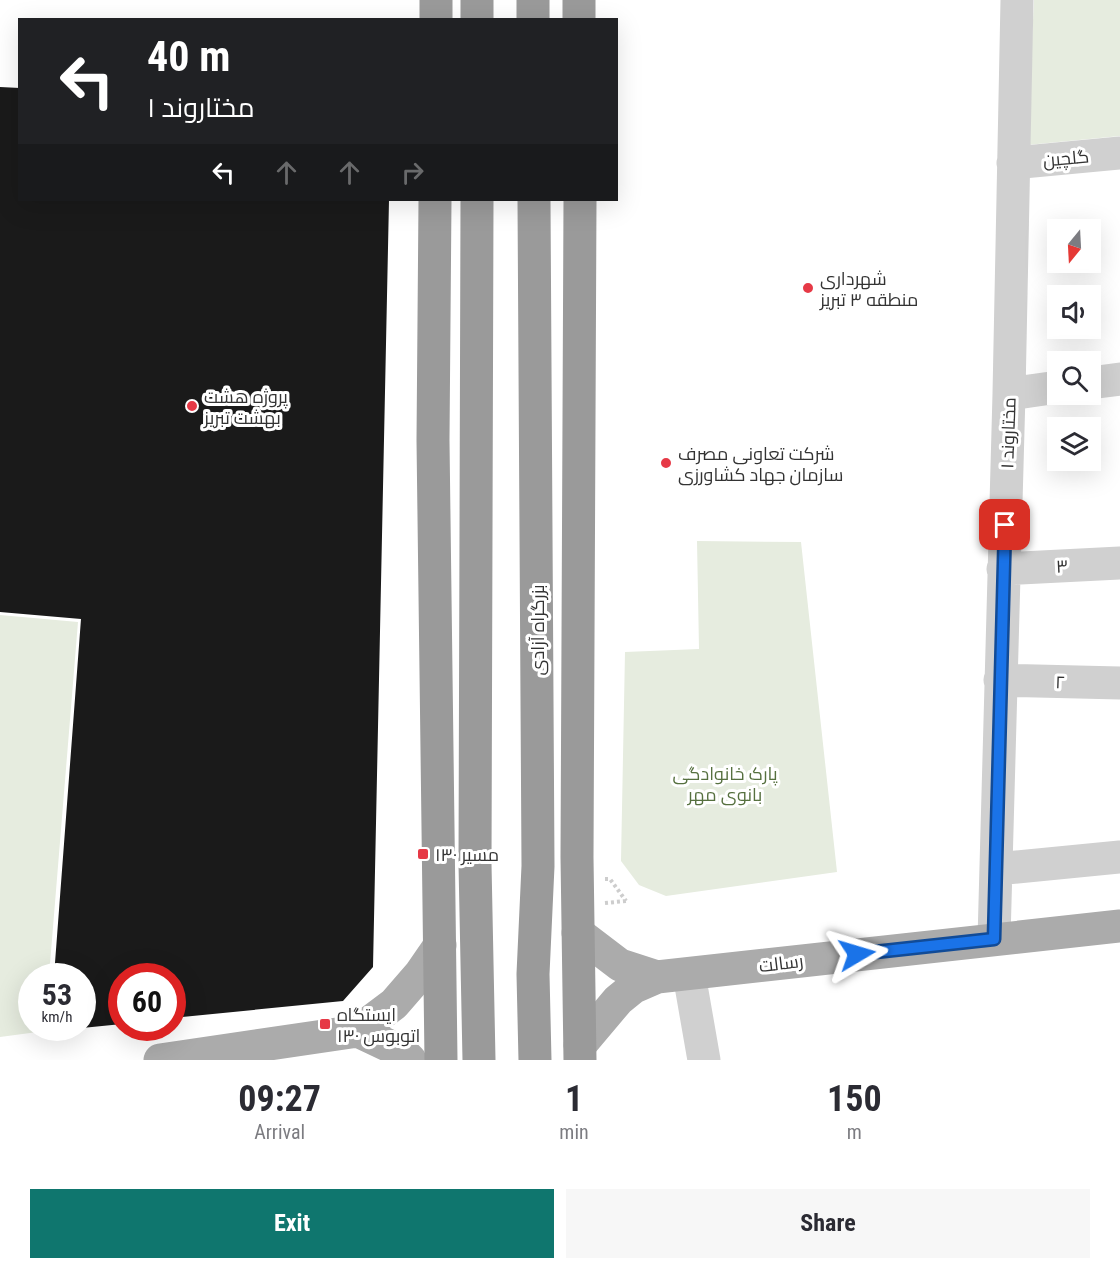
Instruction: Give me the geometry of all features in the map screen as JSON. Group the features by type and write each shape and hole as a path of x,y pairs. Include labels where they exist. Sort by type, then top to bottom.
{"highway":[{"path":"436,0 436,18"},
{"path":"477,0 477,18"},
{"path":"533,0 533,18"},
{"path":"579,0 579,18"},
{"path":"435,201 433,440 441,1060"},
{"path":"477,201 475,864 479,1060"},
{"name":"بزرگراه آزادی","path":"534,201 538,866 533,974 535,1060"},
{"path":"580,201 578,933 580,1053"},
{"path":"441,1026 455,1060"}],"main road":[{"name":"رسالت","path":"657,978 1120,926"},
{"path":"578,933 620,965 657,978"},
{"path":"160,1060 212,1057 358,1031 394,1004 420,974 440,945"},
{"path":"580,1053 618,1000 634,987 657,978"},
{"path":"358,1031 402,1052 410,1060"}],"street":[{"name":"مختاروند ۱","path":"994,939 1017,0"},
{"name":"گلچین","path":"1013,163 1120,153"},
{"path":"1101,382 1120,379"},
{"path":"1009,393 1047,388"},
{"name":"۳","path":"1003,569 1120,562"},
{"name":"۲","path":"1000,680 1120,684"},
{"path":"996,869 1120,857"},
{"path":"689,974 704,1060"}],"path":[{"path":"610,879 626,901"}],"green space":[{"path":"1034,0 1120,0 1120,136 1027,145"},
{"name":"پارک خانوادگی بانوی مهر","path":"697,541 801,542 837,872 666,896 639,885 621,861 625,652 699,649"},
{"path":"0,615 78,622 50,963 18,963 18,1035 0,1037"}],"building":[{"name":"پروژه هشت بهشت تبریز","path":"0,87 18,88 18,201 389,201 373,967 343,1001 186,1017 186,963 108,963 108,1025 96,1027 96,963 55,963 81,619 0,612"}],"place":[{"name":"شهرداری منطقه ۳ تبریز","path":"808,288"},
{"name":"پروژه هشت بهشت تبریز","path":"192,406"},
{"name":"شرکت تعاونی مصرف سازمان جهاد کشاورزی","path":"666,463"},
{"name":"مسیر ۱۳۰","path":"423,854"},
{"name":"ایستگاه اتوبوس ۱۳۰","path":"325,1024"}],"route":[{"path":"857,954 994,939 1005,525"}]}
